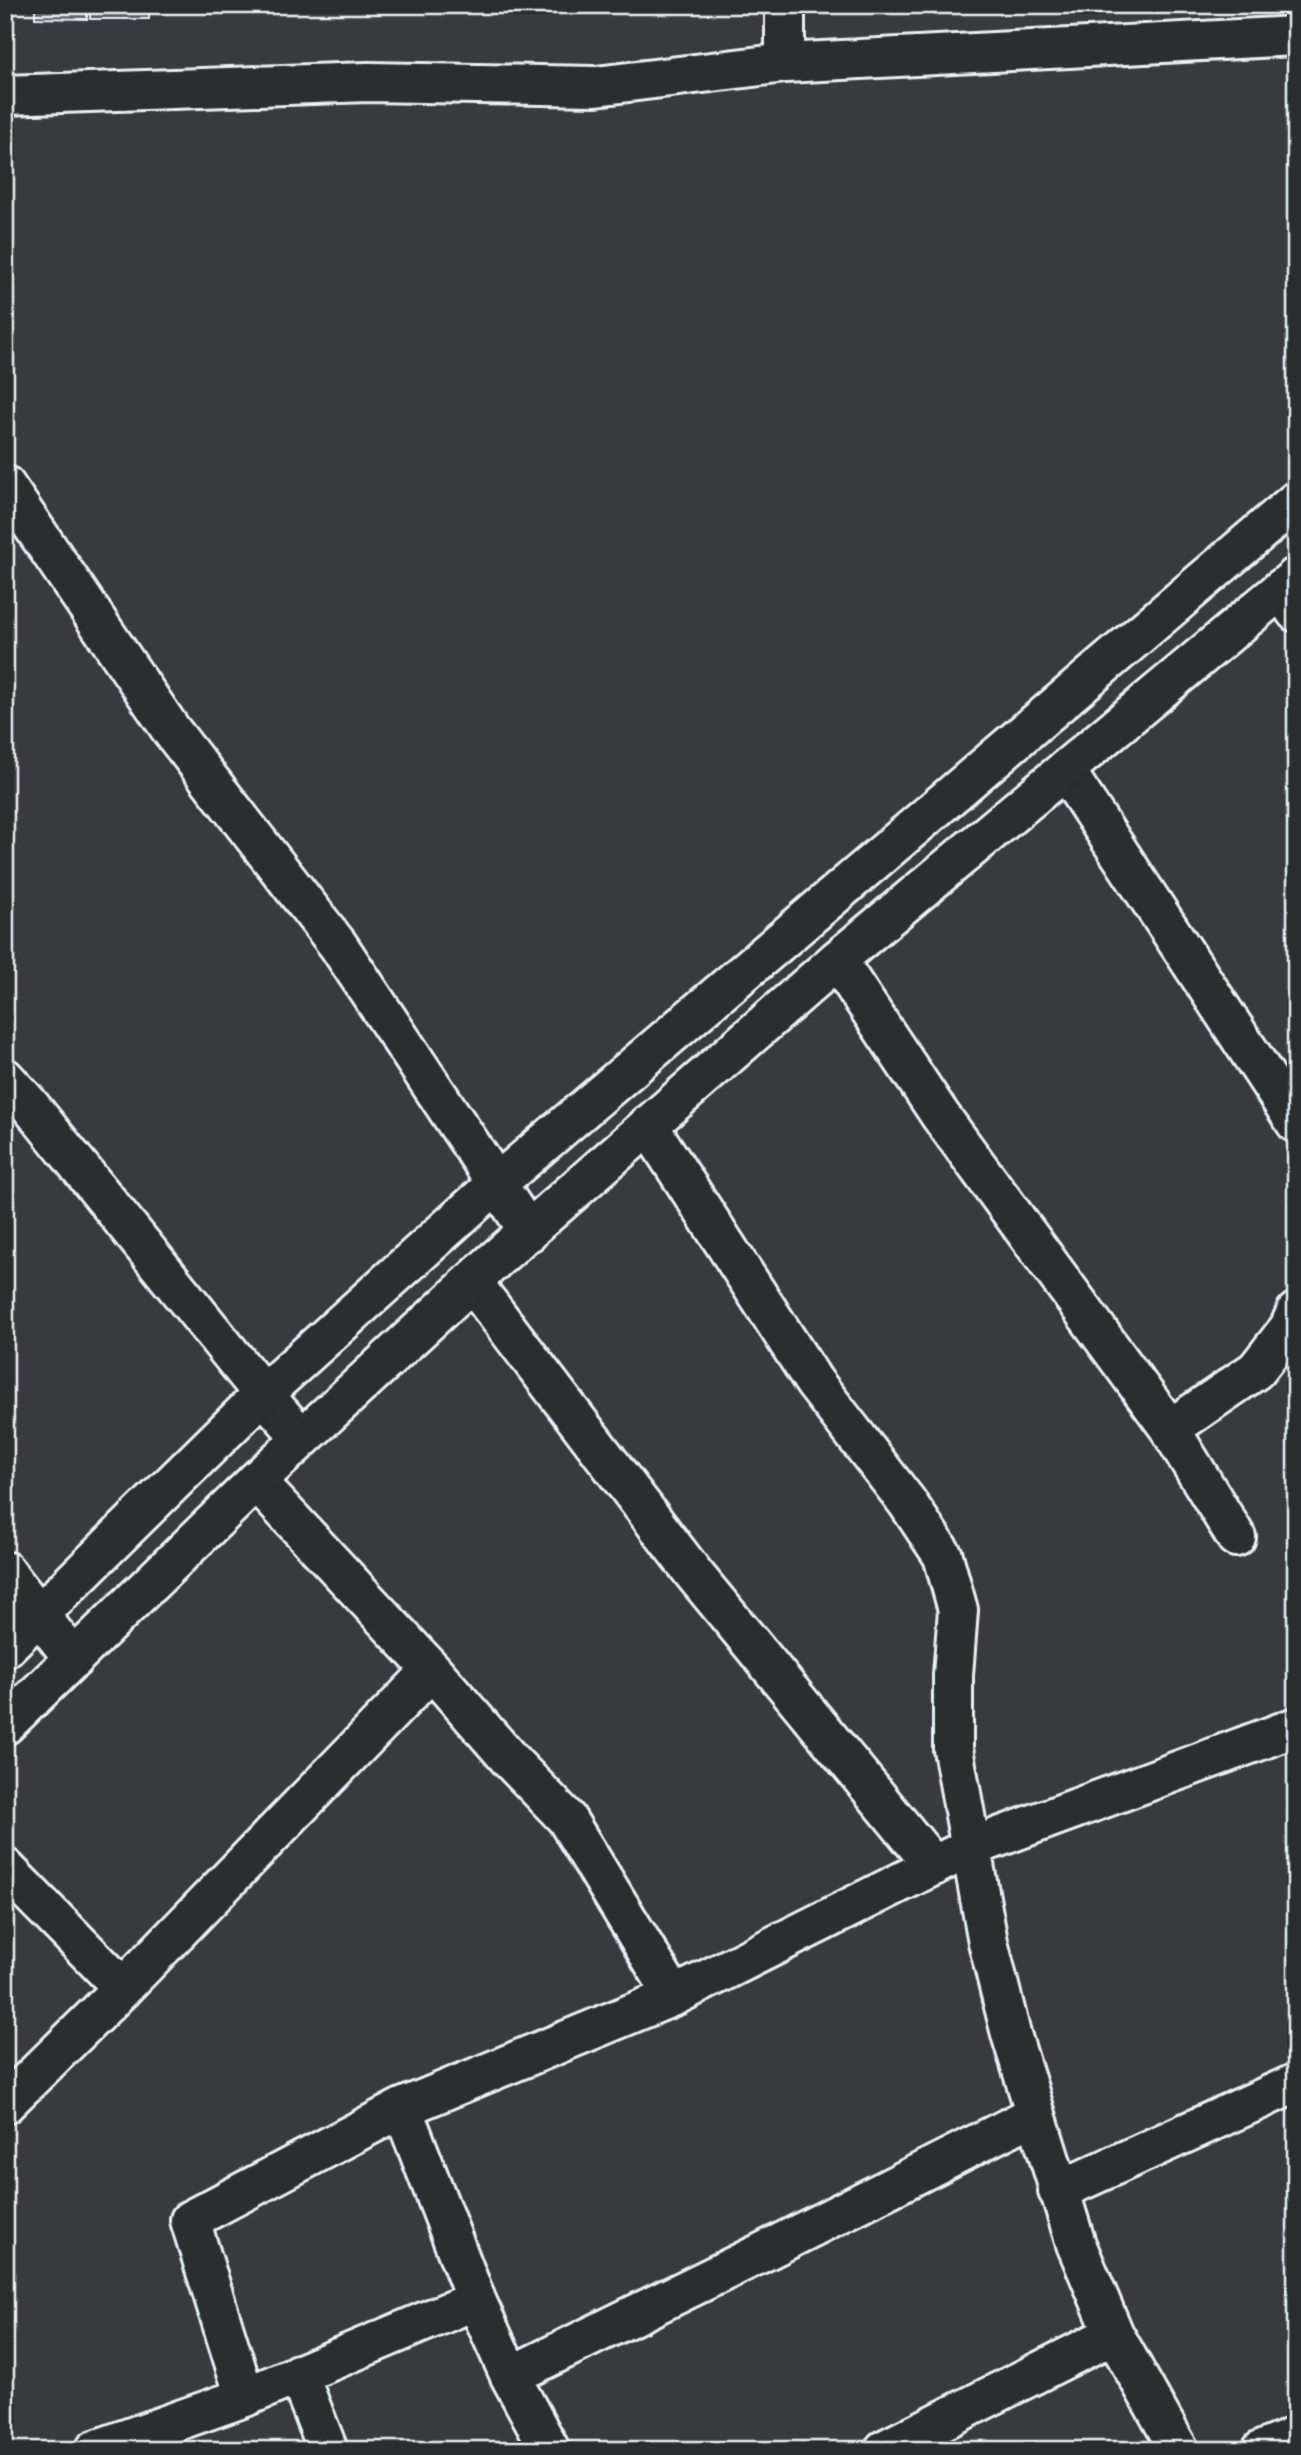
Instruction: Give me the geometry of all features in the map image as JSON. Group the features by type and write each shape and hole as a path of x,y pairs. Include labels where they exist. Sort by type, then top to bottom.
{"street":[{"path":"785,5 785,63"},
{"path":"5,96 368,82 596,86 785,63 1296,36"},
{"path":"5,485 171,730 338,945 529,1232"},
{"path":"5,1648 263,1394 496,1184 1296,501"},
{"path":"5,1725 302,1438 648,1125 837,960 1065,770 1291,593"},
{"path":"1065,770 1296,1124"},
{"path":"837,960 940,1115 1170,1429 1236,1537"},
{"path":"5,1078 302,1438"},
{"path":"648,1125 814,1382 907,1502 943,1556 958,1609 953,1675 953,1749 988,1942 1011,2034 1076,2244 1114,2334 1179,2450"},
{"path":"472,1282 694,1574 934,1866"},
{"path":"1170,1429 1256,1370 1289,1328 1296,1312"},
{"path":"256,1481 566,1818 674,1996"},
{"path":"5,1572 74,1659"},
{"path":"5,2104 122,1989 432,1670"},
{"path":"245,2397 190,2220 402,2108 674,1996 969,1848 1296,1727"},
{"path":"5,1868 122,1989"},
{"path":"1058,2191 1296,2083"},
{"path":"402,2108 476,2300 510,2376 550,2450"},
{"path":"510,2376 1036,2114"},
{"path":"94,2450 245,2397 476,2300"},
{"path":"884,2450 1114,2334"},
{"path":"298,2374 328,2450"},
{"path":"1262,2450 1296,2436"}],"building":[{"path":"35,5 87,5 87,19 35,18"},
{"path":"90,5 149,5 149,19 90,19"}]}
